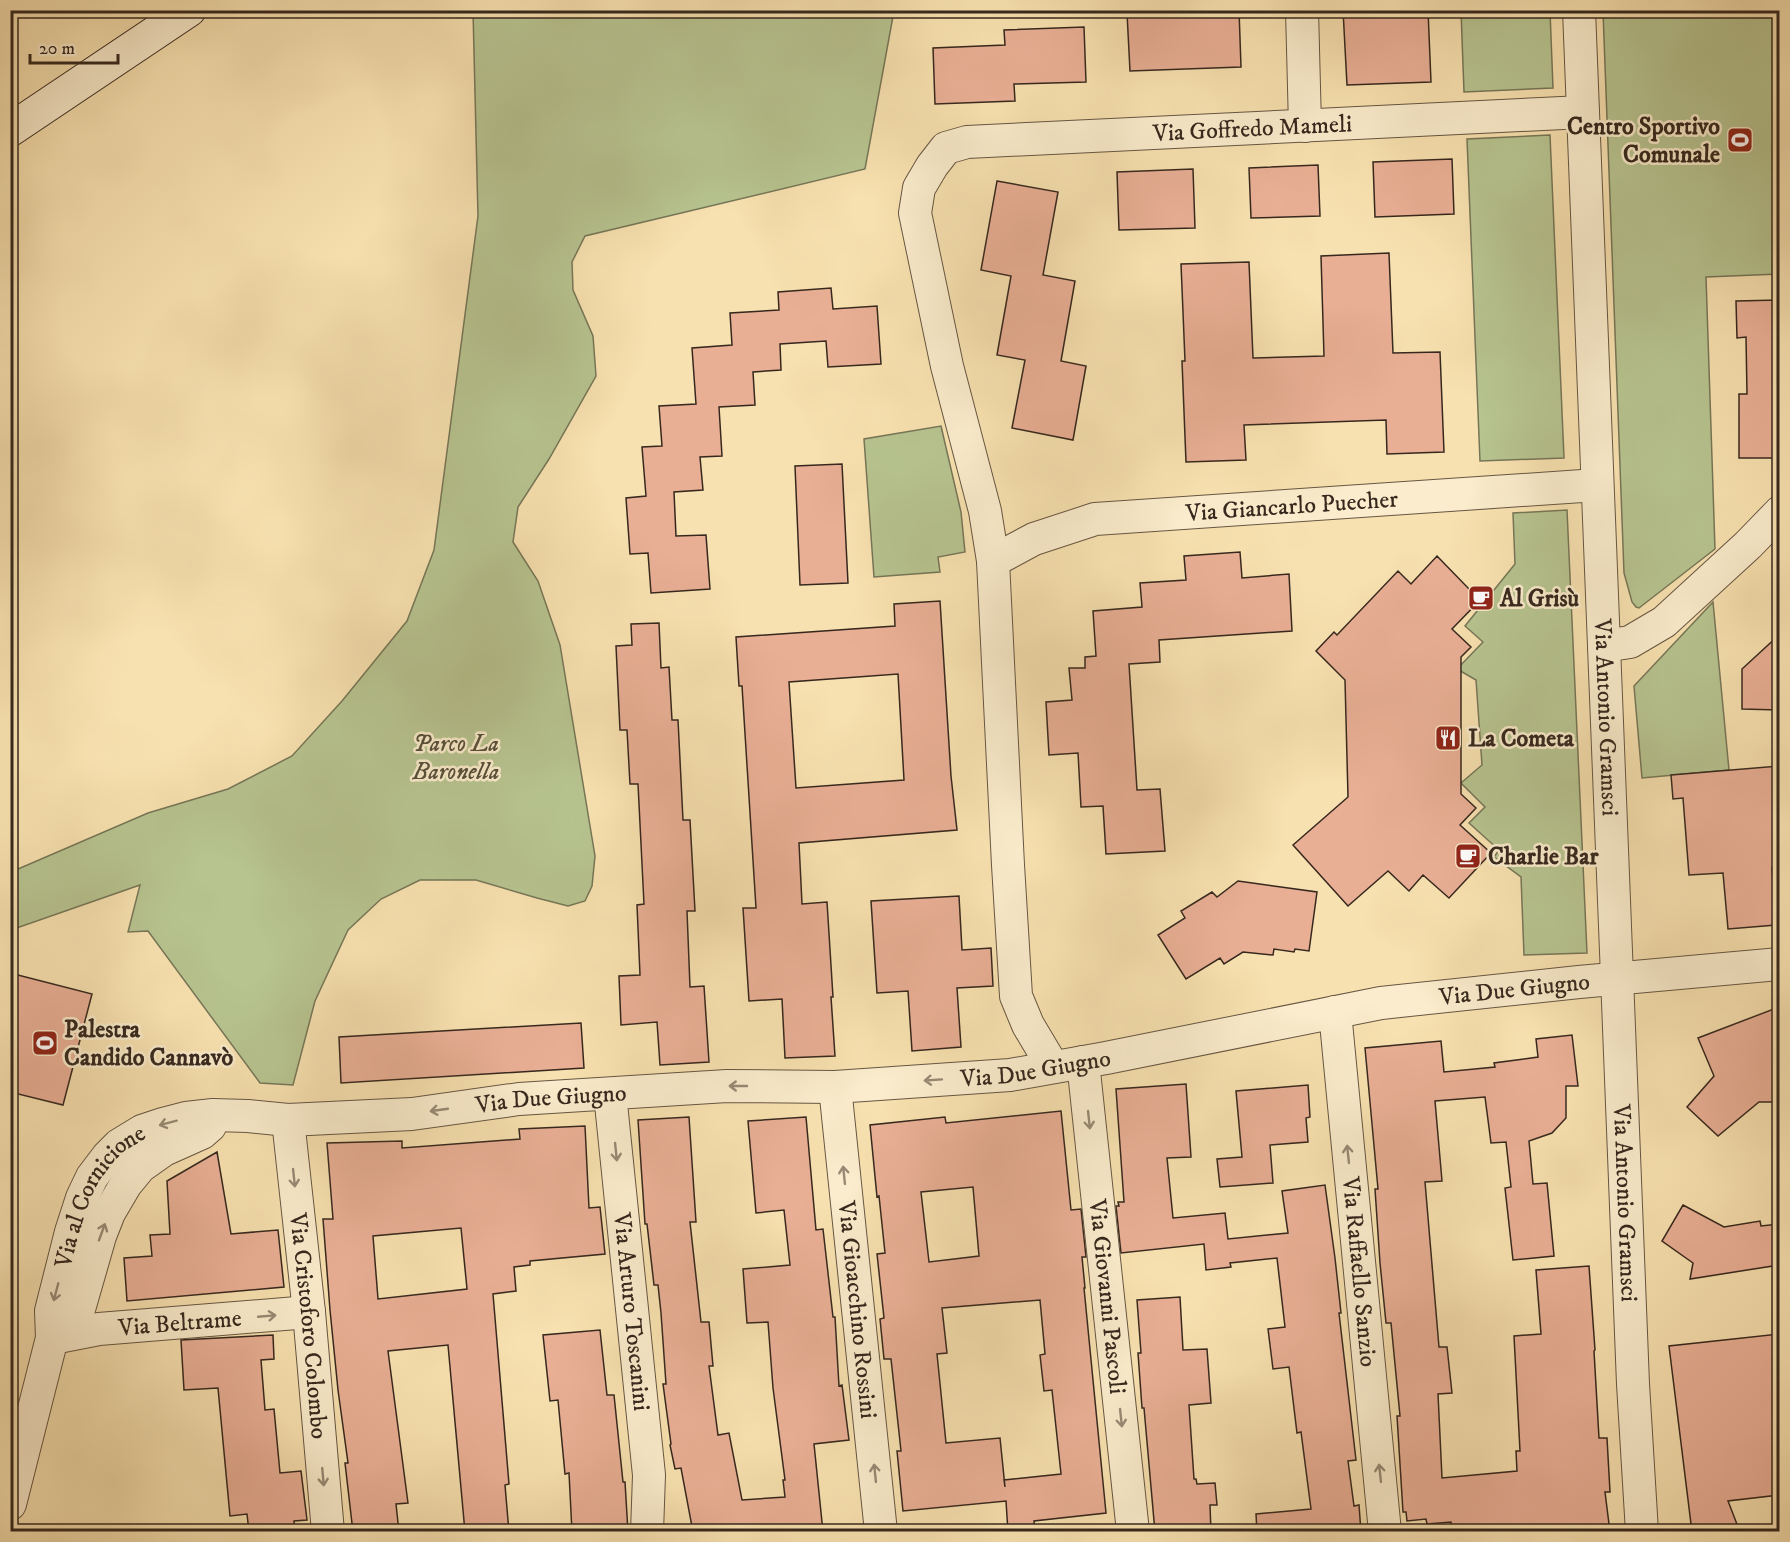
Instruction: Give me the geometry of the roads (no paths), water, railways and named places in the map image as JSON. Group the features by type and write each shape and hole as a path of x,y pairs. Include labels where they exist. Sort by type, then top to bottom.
{"main road":[{"path":"10,130 189,10"}],"street":[{"path":"1302,10 1305,126"},
{"name":"Via Antonio Gramsci","path":"1579,10 1633,1384 1642,1532"},
{"name":"Via Goffredo Mameli","path":"993,561 985,511 948,366 915,213 919,188 946,148 967,142 1583,112"},
{"name":"Via Giancarlo Puecher","path":"993,561 1034,539 1095,519 1597,485"},
{"path":"1604,646 1630,642 1664,622 1748,545 1779,512"},
{"path":"993,561 1016,996 1028,1025 1068,1064"},
{"name":"Via Due Giugno","path":"288,1120 412,1114 519,1099 728,1086 835,1087 1010,1075 1381,1003 1779,964"},
{"name":"Via Raffaello Sanzio","path":"1335,1012 1385,1532"},
{"name":"Via Giovanni Pascoli","path":"1068,1064 1134,1532"},
{"name":"Via Gioacchino Rossini","path":"835,1087 881,1532"},
{"name":"Via Arturo Toscanini","path":"610,1094 649,1475 647,1532"},
{"name":"Via al Cornicione","path":"10,1504 52,1338 51,1311 71,1232 82,1198 92,1177 119,1145 142,1131 163,1124 186,1118 213,1116 248,1116 288,1120"},
{"name":"Via Cristoforo Colombo","path":"288,1120 309,1312 328,1532"},
{"name":"Via Beltrame","path":"52,1338 99,1329 309,1312"}],"place":[{"name":"Centro Sportivo Comunale","path":"1740,140"},
{"name":"Al Grisù","path":"1481,598"},
{"name":"La Cometa","path":"1448,738"},
{"name":"Charlie Bar","path":"1468,856"},
{"name":"Palestra Candido Cannavò","path":"45,1043"}],"park label":[{"name":"Parco La Baronella","path":"456,757"}]}
